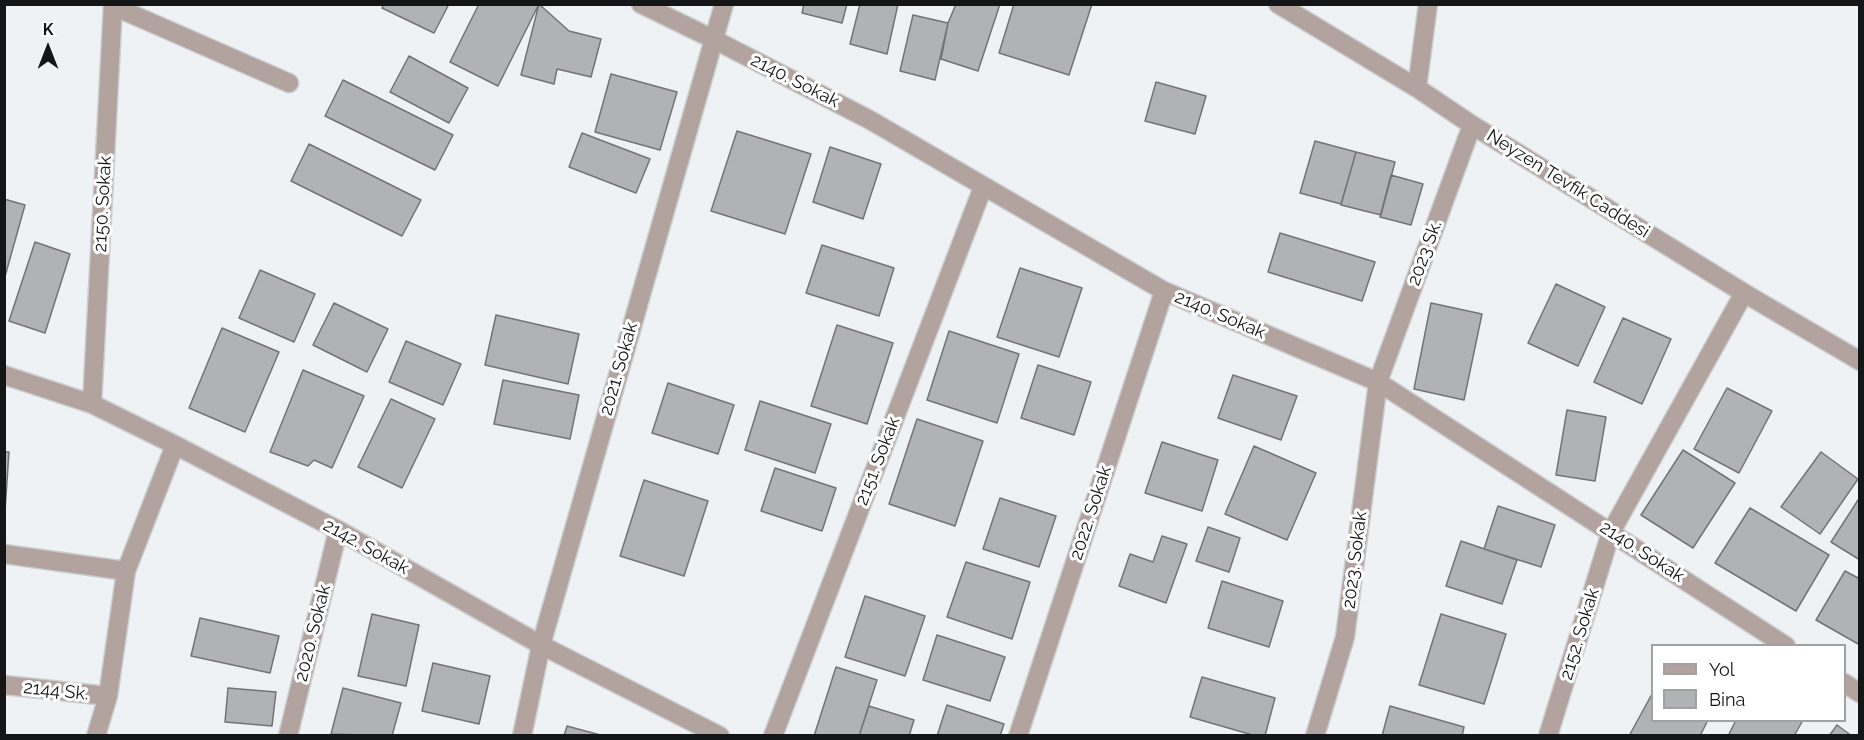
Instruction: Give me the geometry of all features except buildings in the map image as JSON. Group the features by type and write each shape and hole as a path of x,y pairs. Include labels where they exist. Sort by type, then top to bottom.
{"street":[{"name":"2140. Sokak","path":"641,4 870,120 1164,291 1378,382 1784,644"},
{"name":"2021. Sokak","path":"522,735 541,645 724,4"},
{"name":"Neyzen Tevfik Caddesi","path":"1278,4 1417,88 1472,125 1744,293 1860,361"},
{"path":"1417,88 1428,4"},
{"path":"113,5 290,83"},
{"name":"2150. Sokak","path":"92,404 113,5"},
{"name":"2023 Sk.","path":"1378,382 1472,125"},
{"name":"2151. Sokak","path":"773,735 983,187"},
{"name":"2022. Sokak","path":"1018,735 1164,291"},
{"name":"2152. Sokak","path":"1548,735 1611,532 1744,293"},
{"name":"2142. Sokak","path":"4,375 92,404 175,445 338,530 541,645 720,735"},
{"name":"2023. Sokak","path":"1315,735 1345,637 1378,382"},
{"path":"96,735 108,696 126,571 175,445"},
{"name":"2020. Sokak","path":"288,735 338,530"},
{"path":"4,554 126,571"},
{"path":"1846,684 1860,693"},
{"name":"2144 Sk.","path":"4,685 108,696"}]}
